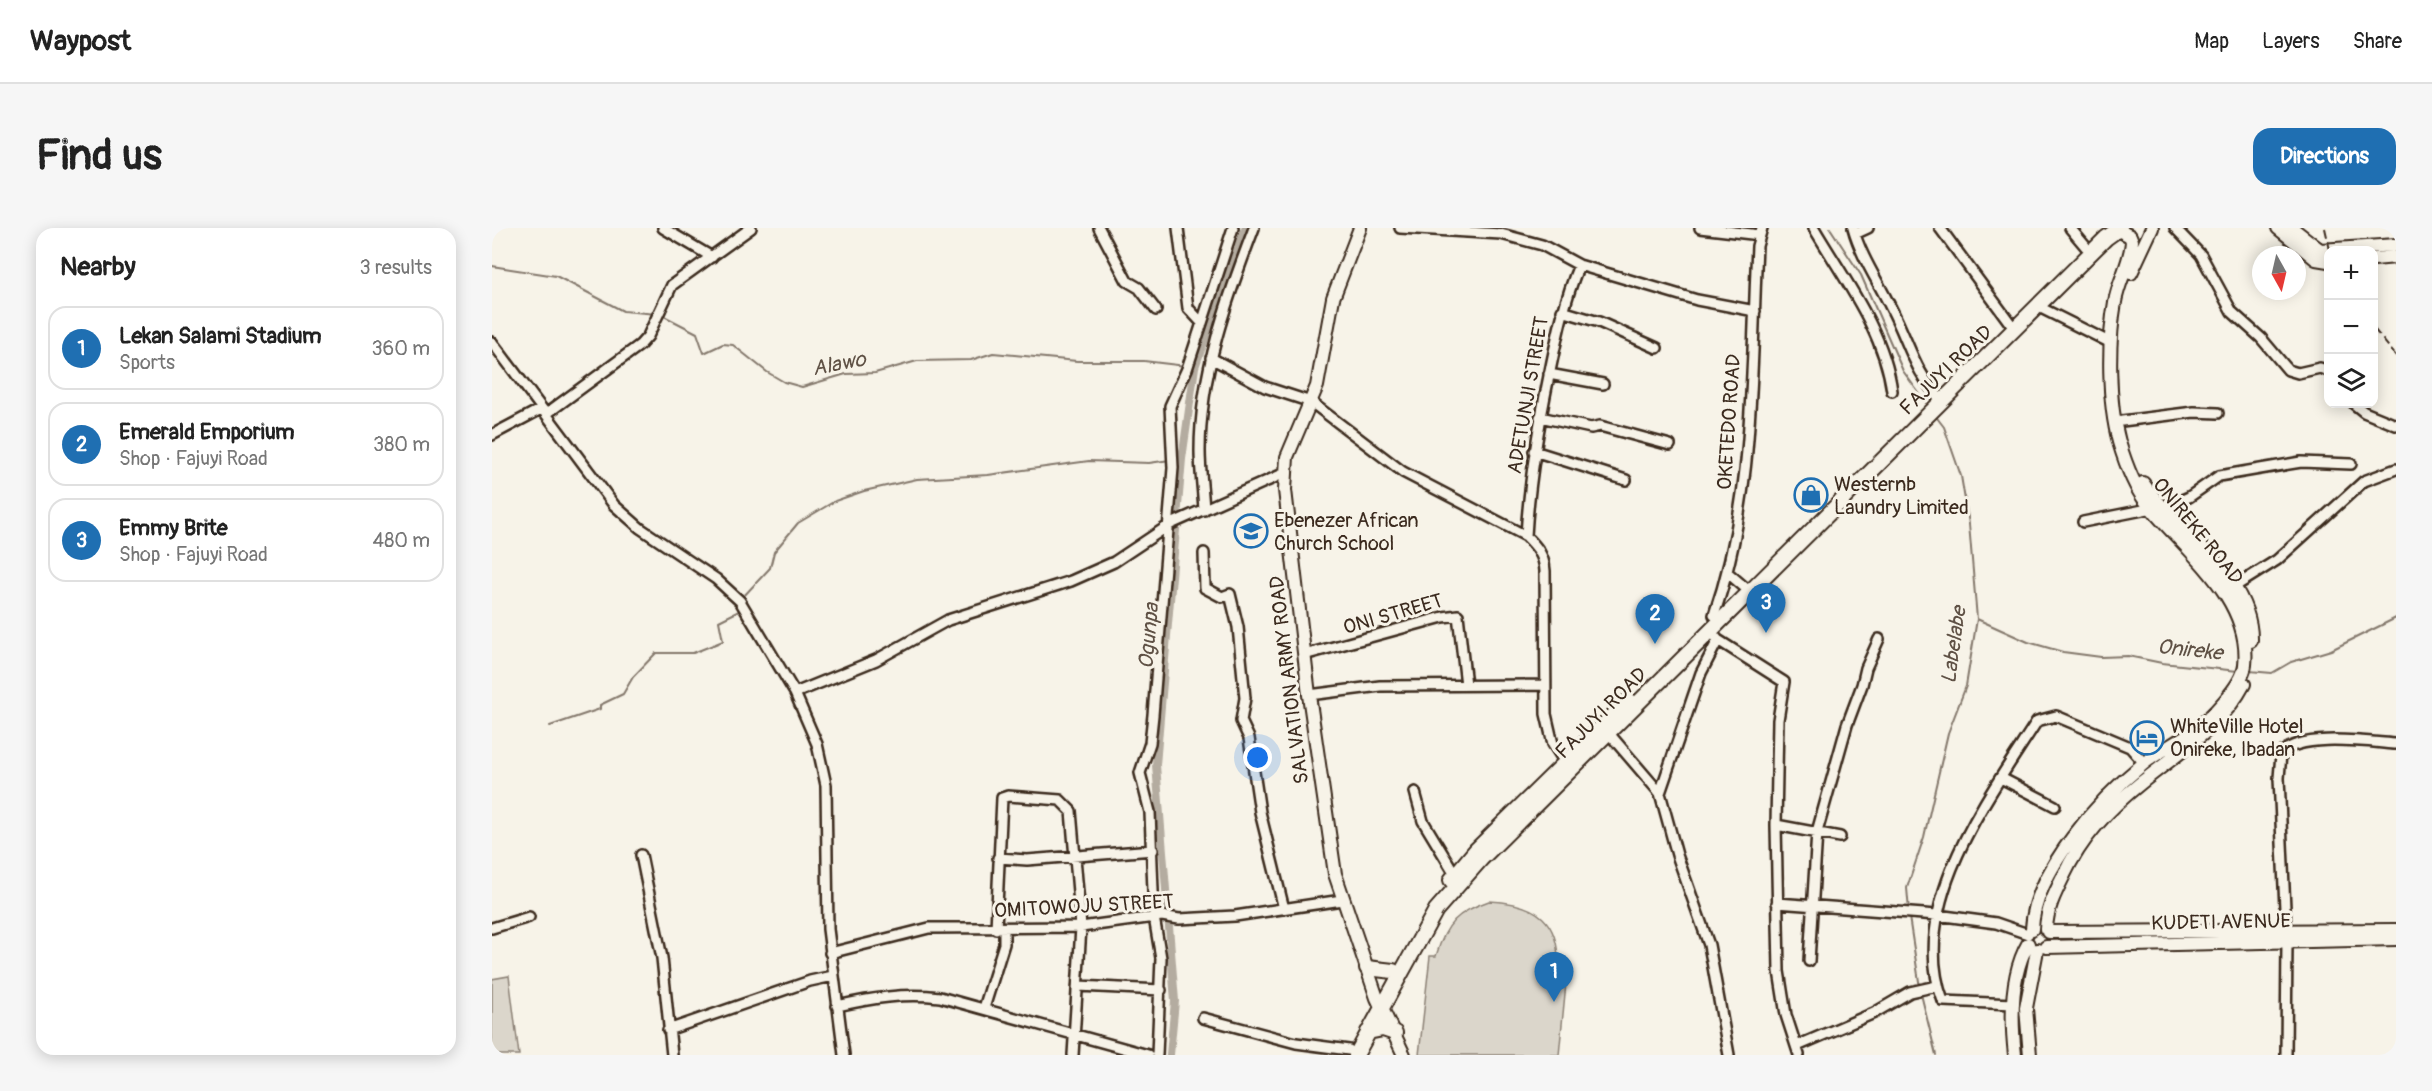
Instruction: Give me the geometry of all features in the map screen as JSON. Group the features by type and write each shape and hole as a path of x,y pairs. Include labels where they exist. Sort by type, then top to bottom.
{"highway":[{"name":"FAJUYI ROAD","path":"1937,401 2085,247 2115,229"},
{"name":"FAJUYI ROAD","path":"1350,1053 1436,910 1481,859 1714,615 1746,589 1917,420 2039,307 2115,229"},
{"name":"FAJUYI ROAD","path":"1606,729 1714,635 1746,589"},
{"name":"FAJUYI ROAD","path":"1350,1053 1368,1032 1393,971 1419,921 1476,850 1568,767"},
{"path":"1367,968 1393,971"},
{"path":"1368,1032 1383,1029 1395,1033"}],"main road":[{"name":"SALVATION ARMY ROAD","path":"1360,228 1333,298 1327,324 1322,367 1311,402 1287,457 1285,473 1304,655 1331,850 1342,900 1380,1003 1404,1055"},
{"name":"ONIREKE ROAD","path":"2152,228 2126,287 2120,321 2117,378 2122,421 2135,468 2156,507 2230,601 2241,628 2246,671"},
{"path":"2278,228 2320,256"},
{"path":"2292,228 2320,256"},
{"name":"ONIREKE ROAD","path":"2115,229 2130,236 2132,249 2115,302 2111,343 2114,410 2119,441 2136,486 2234,587 2248,616 2251,636 2246,671"},
{"path":"2320,256 2320,250 2396,246"},
{"path":"2378,258 2396,257"},
{"path":"2034,941 2050,940 2047,931 2050,904 2073,856 2091,830 2112,808 2197,734 2246,671"},
{"path":"2030,1055 2026,1008 2039,899 2065,848 2096,808 2144,763 2197,734"},
{"name":"KUDETI AVENUE","path":"2034,941 2396,930"},
{"name":"KUDETI AVENUE","path":"2034,941 2047,931 2396,939"},
{"path":"2015,1055 2014,1004 2019,962 2034,941"}],"street":[{"path":"663,228 712,257"},
{"path":"492,435 543,411 640,345 672,285 751,228"},
{"path":"1099,228 1127,281 1139,288 1156,310"},
{"path":"1178,228 1188,308 1202,323"},
{"path":"1157,1055 1161,958 1150,812 1140,773 1149,742 1153,715 1169,526 1173,460 1170,406 1187,367 1233,228"},
{"path":"1204,510 1200,451 1205,387 1211,358 1254,228"},
{"path":"1400,228 1501,234 1542,245 1579,265 1697,300 1755,311"},
{"path":"1501,234 1511,228"},
{"path":"1700,228 1761,232"},
{"path":"1814,228 1875,334 1890,375 1892,391"},
{"path":"1868,228 1854,231 1864,259 1901,327 1911,358 1937,401"},
{"path":"1940,228 2010,323"},
{"path":"2070,228 2085,247"},
{"path":"2175,228 2201,255 2232,312 2261,338 2288,370 2298,373 2320,368 2324,370"},
{"name":"OKETEDO ROAD","path":"1714,615 1728,573 1746,463 1761,232"},
{"name":"ADETUNJI STREET","path":"1526,536 1534,451 1540,417 1562,311 1579,265"},
{"path":"2039,307 2111,343"},
{"path":"1562,311 1599,322 1656,348"},
{"path":"492,342 626,517 693,562 740,601 795,693 817,744 826,785 830,953 844,1055"},
{"path":"1211,358 1265,387 1311,402 1403,472 1526,536 1544,558 1545,684 1548,729 1558,754 1568,767"},
{"path":"1549,374 1603,384"},
{"path":"2359,408 2396,425"},
{"path":"2122,421 2194,412 2218,413"},
{"path":"1540,417 1591,428 1599,426 1670,446"},
{"path":"1534,451 1626,480"},
{"path":"2083,522 2173,504 2188,497 2219,476 2301,462 2351,464"},
{"path":"2234,587 2277,560 2364,481 2396,469"},
{"path":"795,693 876,660 948,620 1071,580 1114,562 1169,526 1285,473"},
{"path":"1204,553 1205,588 1222,597 1230,594 1235,609 1245,698 1241,721 1249,738 1260,812 1284,909"},
{"path":"1728,573 1746,589"},
{"name":"ONI STREET","path":"1304,655 1443,616 1458,615 1466,685"},
{"path":"1660,793 1714,635 1784,682 1778,720 1777,903 1783,1000 1798,1050 1920,990 1937,986"},
{"path":"1809,961 1817,832 1847,725 1866,668 1879,639"},
{"path":"1309,695 1380,686 1545,684"},
{"path":"2014,1004 1943,1001 1937,986 1937,915 1948,876 2001,778 2037,720 2046,716 2056,716 2130,747 2144,763"},
{"path":"1606,729 1660,793 1677,855 1709,945 1729,1055"},
{"path":"2286,1055 2287,935 2279,778 2281,753 2291,746 2308,742 2396,744"},
{"path":"2001,778 2055,806"},
{"path":"1415,792 1423,821 1455,874"},
{"path":"984,1008 1004,944 1000,929 998,858 1002,798 1008,796 1060,800 1066,803 1071,811 1081,927 1073,1055"},
{"path":"1776,825 1839,837"},
{"path":"998,858 1027,860 1154,850"},
{"path":"640,855 662,958 672,1055"},
{"name":"OMITOWOJU STREET","path":"830,953 914,930 1081,927 1158,917 1179,919 1235,916 1342,900"},
{"path":"1777,903 1853,907 1996,923 2034,941"},
{"path":"492,928 529,917"},
{"path":"668,1030 810,981 833,976"},
{"path":"1078,986 1161,990"},
{"path":"837,1006 880,996 915,994 984,1008 1074,1036 1148,1055"},
{"path":"1203,1018 1296,1043 1350,1053"}],"shaded area":[{"path":"1489,901 1506,902 1533,911 1550,927 1558,954 1558,972 1567,973 1559,1055 1419,1055 1430,956 1436,956 1444,935 1454,920"},
{"path":"509,976 519,1055 492,1055 492,979"}],"waterway":[{"name":"Ogunpa","path":"1170,1055 1175,1001 1156,765 1182,459 1195,367 1245,228"},
{"name":"Labelabe","path":"1830,228 1861,275 1903,371 1929,407"},
{"name":"Alawo","path":"492,266 556,276 623,311 657,314"},
{"name":"Alawo","path":"662,315 697,333 704,353 723,344 733,345 767,372 784,382 802,387 846,374 875,373 917,361 971,360 993,353 1077,361 1144,361 1186,366"},
{"name":"Labelabe","path":"1909,911 1907,888 1924,837 1948,733 1966,686 1977,619 1969,524 1961,476 1944,427 1934,414"},
{"name":"Ogunpa","path":"1176,460 1182,459"},
{"path":"742,598 770,568 774,552 798,523 835,501 864,491 917,479 988,475 1089,461 1149,463 1170,460"},
{"path":"550,726 600,709 600,705 623,694 633,677 656,653 693,653 723,641 719,621 739,611 740,606"},
{"name":"Onireke","path":"2249,671 2272,673 2291,662 2331,650 2396,618"},
{"name":"Onireke","path":"1977,619 2028,642 2063,652 2101,657 2128,656 2162,663 2238,671"},
{"name":"Labelabe","path":"1909,917 1920,988"},
{"name":"Labelabe","path":"1921,994 1936,1055"}],"railway":[{"path":"2325,228 2329,246"},
{"path":"2378,334 2396,356"}],"place":[{"name":"Westernb Laundry Limited","path":"1811,495"},
{"name":"Ebenezer African Church School","path":"1251,531"},
{"name":"Emmy Brite","path":"1766,633"},
{"name":"Emerald Emporium","path":"1655,644"},
{"name":"WhiteVille Hotel Onireke, Ibadan","path":"2147,738"},
{"name":"Lekan Salami Stadium","path":"1554,1002"}]}
